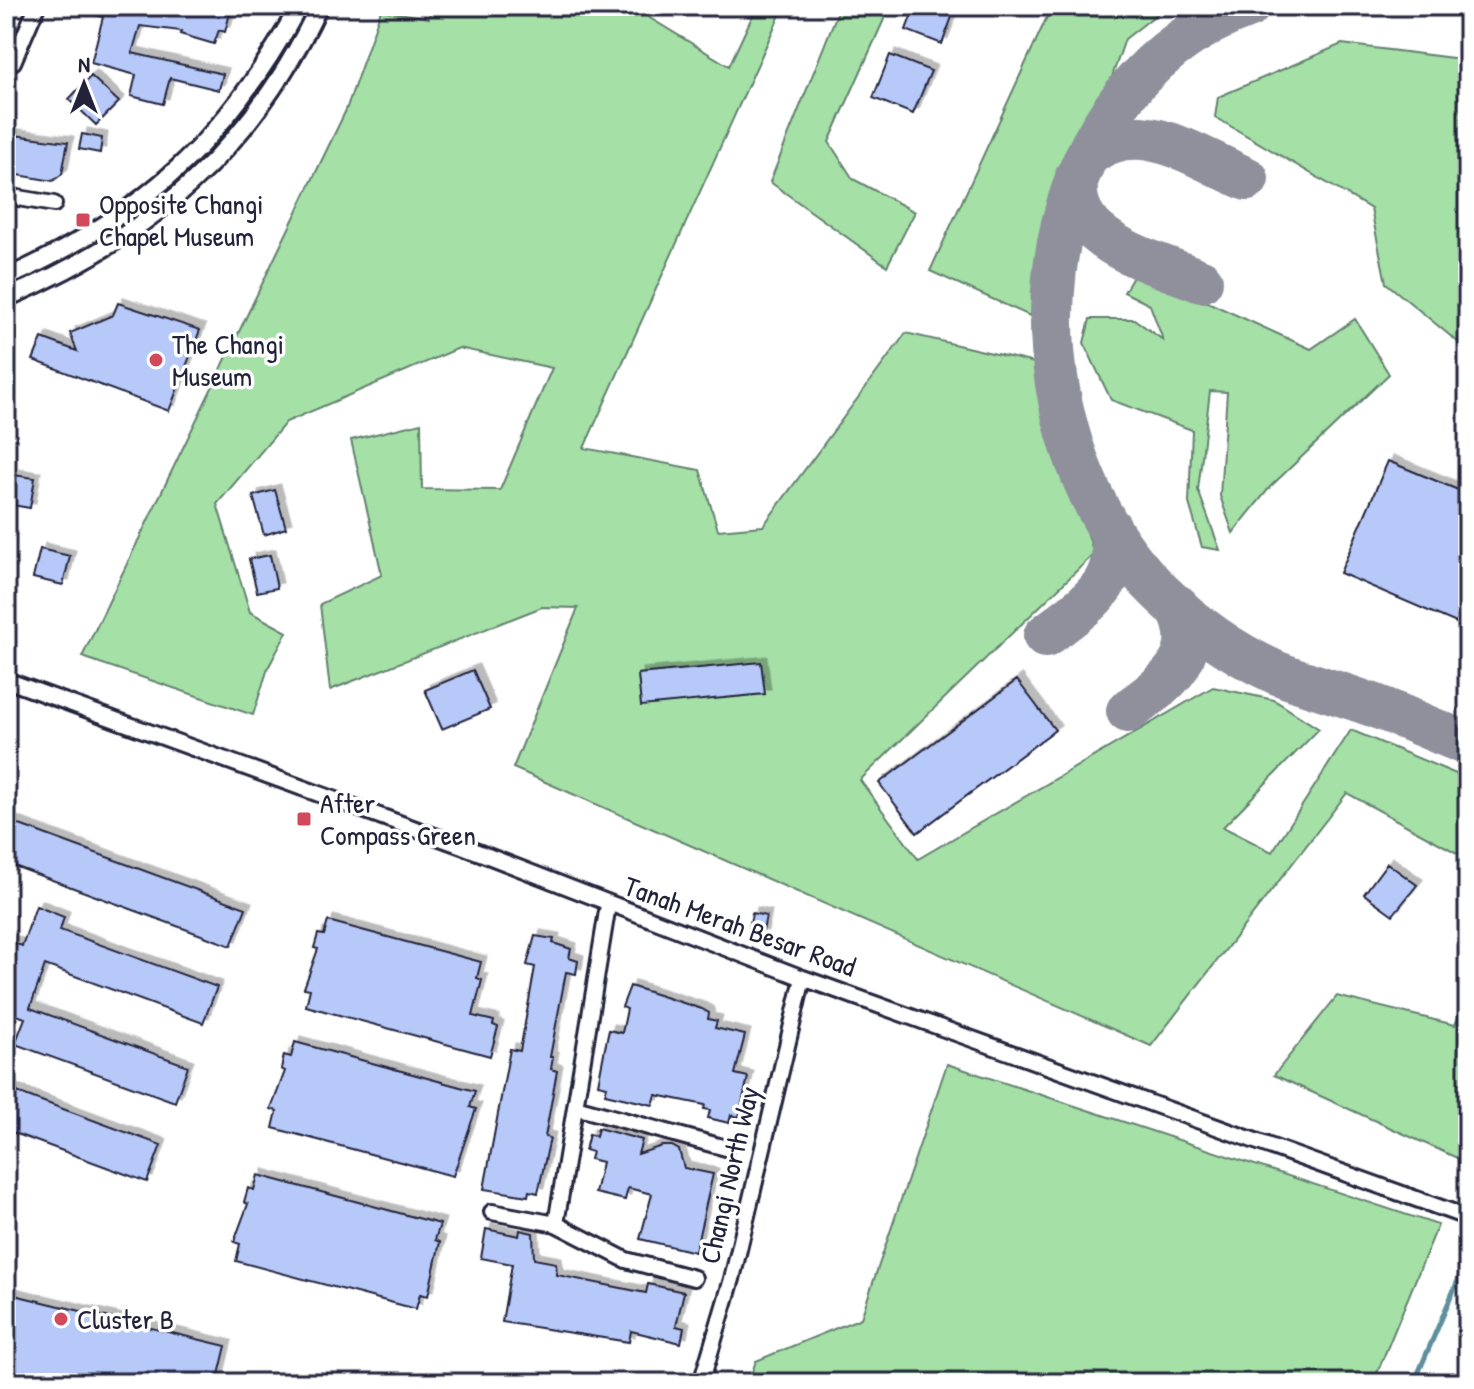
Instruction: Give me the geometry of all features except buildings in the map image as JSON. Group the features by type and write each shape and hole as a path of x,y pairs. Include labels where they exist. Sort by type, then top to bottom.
{"street":[{"path":"13,62 37,6"},
{"path":"6,278 134,207 189,162 225,123 261,71 299,6"},
{"path":"6,298 86,258 144,222 200,179 239,135 280,78 319,6"},
{"path":"6,196 54,204"},
{"name":"Tanah Merah Besar Road","path":"6,680 462,846 803,978 1458,1214"},
{"path":"556,1224 608,905"},
{"name":"Changi North Way","path":"701,1383 732,1279 803,978"},
{"path":"575,1107 726,1148"},
{"path":"492,1212 556,1224 626,1260 694,1278"}],"green space":[{"path":"431,6 630,6 729,66 757,6 784,6 584,448 700,470 718,530 763,526 906,333 1035,363 1094,554 860,780 918,859 1213,687 1274,700 1319,729 1223,827 1272,852 1351,730 1468,779 1468,859 1347,793 1151,1046 513,768 578,608 542,607 330,690 320,604 382,575 351,440 421,423 422,489 500,490 552,368 459,348 286,422 217,504 250,612 287,632 268,668 253,715 82,657 346,110 381,10 429,18"},
{"path":"840,6 890,6 829,142 853,179 915,212 887,266 770,182"},
{"path":"1052,6 1167,6 1125,39 1030,316 930,271"},
{"path":"1342,44 1468,60 1468,337 1459,343 1386,283 1371,209 1215,117 1218,97"},
{"path":"1137,270 1311,349 1355,319 1389,374 1270,487 1233,533 1220,496 1227,392 1210,391 1198,490 1220,550 1202,547 1189,503 1192,430 1111,400 1084,343 1090,319 1134,319 1163,340 1150,305 1124,292"},
{"path":"1468,994 1468,1163 1274,1075 1337,996 1455,1025"},
{"path":"947,1064 1438,1225 1373,1383 748,1383 756,1361 861,1318"}],"waterway":[{"path":"1414,1383 1468,1257"}],"taxiway":[{"path":"1249,6 1171,49 1112,111 1074,187 1055,272 1054,360 1072,446 1108,526 1161,593 1200,627 1275,672 1380,708 1468,744"},
{"path":"1086,157 1105,144 1125,138 1145,138 1186,151 1247,179"},
{"path":"1077,176 1077,199 1085,218 1099,234 1139,257 1201,281"},
{"path":"1045,636 1086,604 1107,579 1114,547 1110,528"},
{"path":"1128,711 1167,679 1184,655 1184,625 1177,606"}],"place":[{"name":"Opposite Changi Chapel Museum","path":"83,220"},
{"name":"The Changi Museum","path":"156,360"},
{"name":"After Compass Green","path":"304,819"},
{"name":"Cluster B","path":"61,1319"}]}
